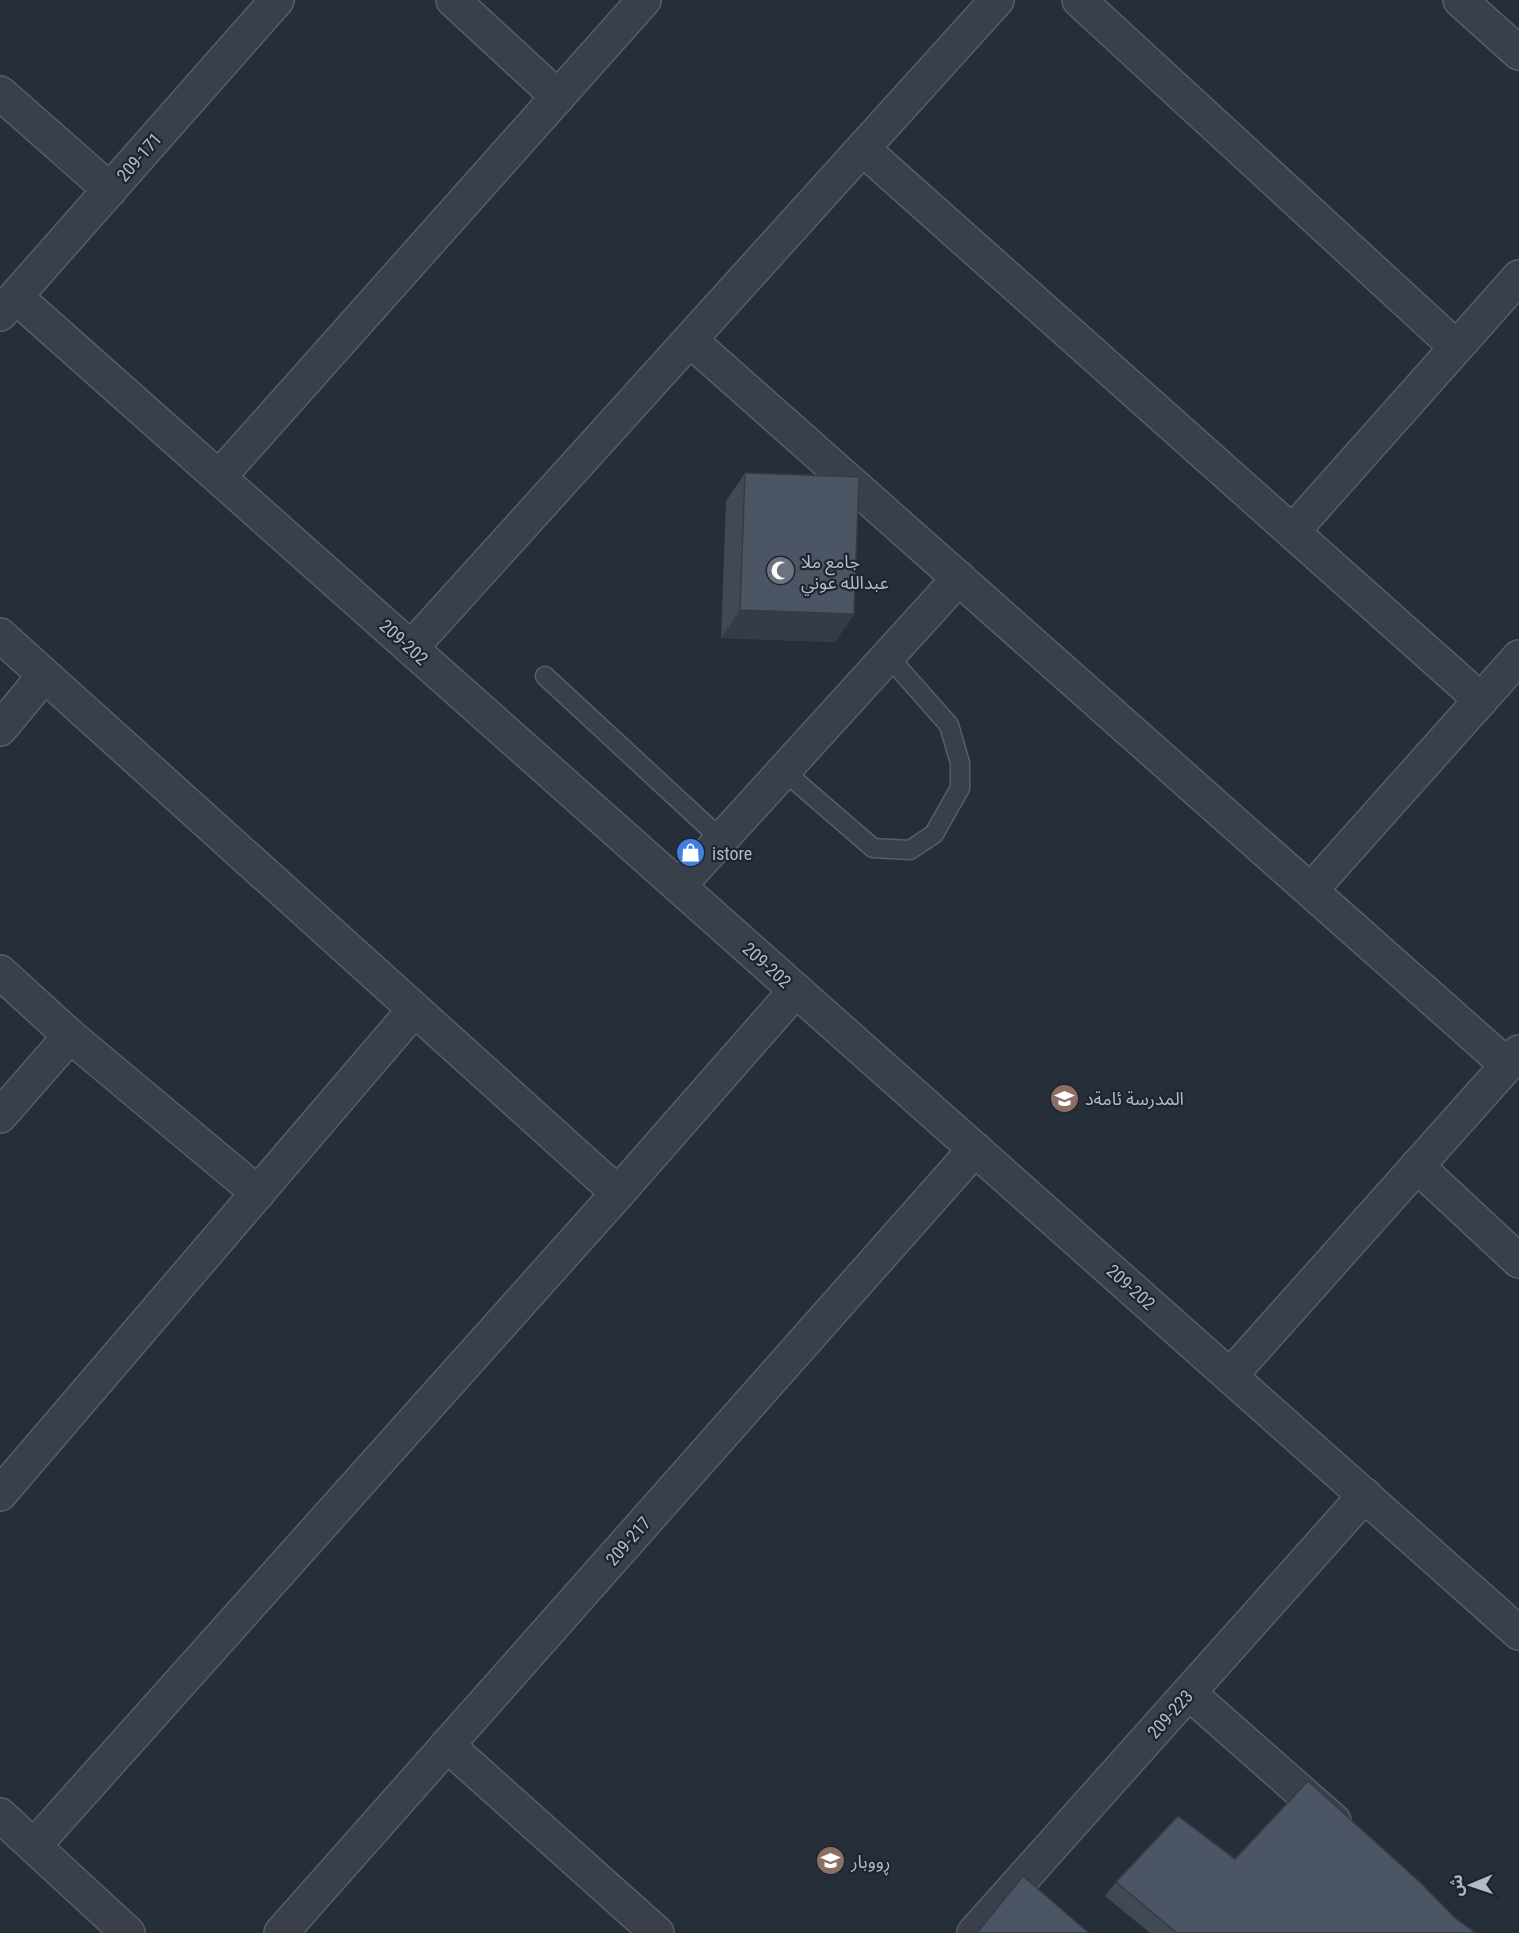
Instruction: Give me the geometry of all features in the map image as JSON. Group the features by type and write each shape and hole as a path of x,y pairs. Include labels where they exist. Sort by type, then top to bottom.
{"street":[{"path":"453,0 558,97"},
{"path":"219,477 644,0"},
{"path":"411,648 997,0"},
{"path":"1079,0 1456,347"},
{"path":"1460,0 1519,53"},
{"name":"209-171","path":"8,305 271,2"},
{"path":"0,93 110,190"},
{"path":"863,148 1481,700"},
{"path":"1293,531 1519,277"},
{"name":"209-202","path":"8,305 219,477 1519,1633"},
{"path":"690,340 1311,890 1513,1058 1230,1376"},
{"path":"679,886 959,578"},
{"path":"0,635 618,1193"},
{"path":"1311,890 1519,657"},
{"path":"0,729 44,676"},
{"path":"0,972 70,1036 258,1193"},
{"path":"34,1846 618,1193 796,990"},
{"path":"0,1494 414,1010"},
{"path":"0,1116 70,1036"},
{"name":"209-217","path":"286,1932 447,1745 975,1149"},
{"path":"1417,1166 1519,1261"},
{"name":"209-223","path":"974,1933 1029,1895 1189,1693 1365,1495"},
{"path":"1189,1693 1356,1840"},
{"path":"447,1745 657,1933"},
{"path":"0,1815 128,1933"}],"lane":[{"path":"784,771 873,848 910,849 934,834 960,788 960,763 949,725 888,656"},
{"path":"545,676 721,839"}],"building":[{"name":"جامع ملا عبدالله عوني","path":"745,473 859,477 854,614 740,610"},
{"path":"1308,1781 1422,1884 1455,1918 1476,1933 1177,1933 1116,1882 1178,1816 1235,1859"},
{"path":"1023,1876 1089,1933 977,1933"}],"place":[{"name":"جامع ملا عبدالله عوني","path":"780,571"},
{"name":"istore","path":"691,853"},
{"name":"المدرسة ئامةد","path":"1064,1098"},
{"name":"ڕووبار","path":"830,1861"}]}
